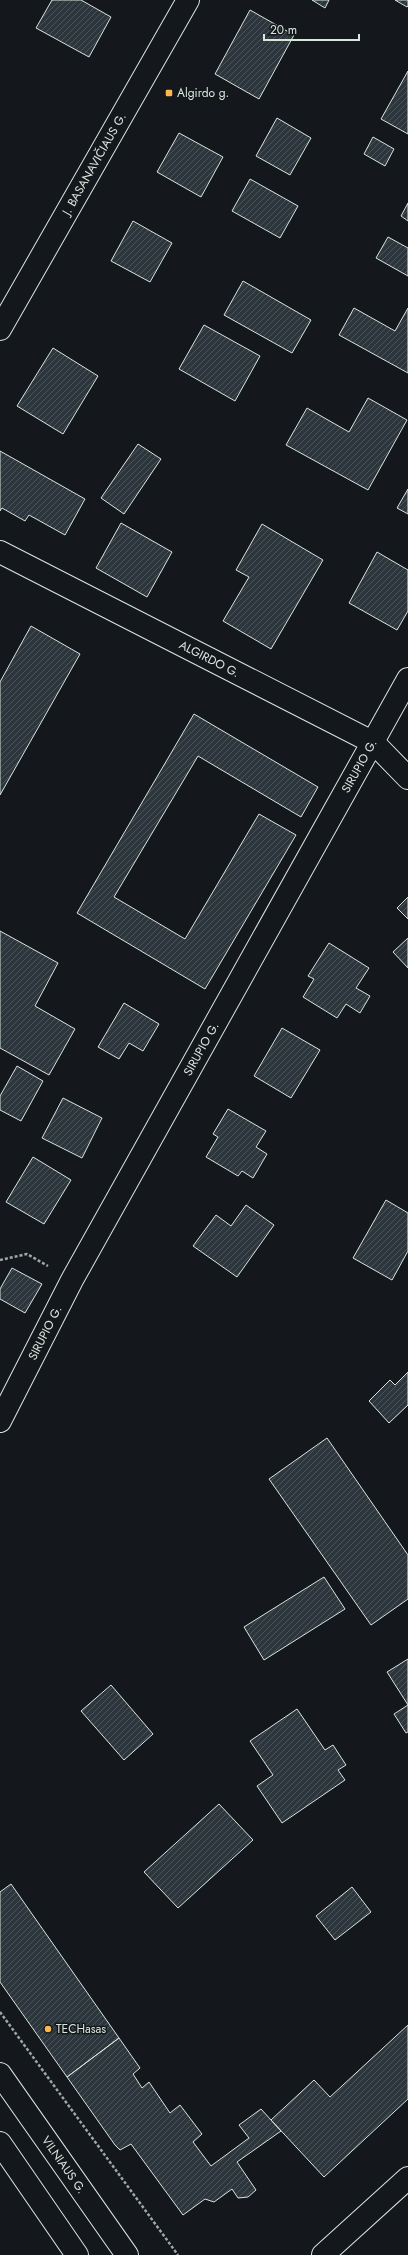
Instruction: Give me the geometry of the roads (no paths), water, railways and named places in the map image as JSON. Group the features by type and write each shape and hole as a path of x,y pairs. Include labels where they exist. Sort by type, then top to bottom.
{"main road":[{"name":"J. BASANAVIČIAUS G.","path":"0,329 188,0"},
{"name":"ALGIRDO G.","path":"0,552 374,743 408,778"},
{"name":"SIRUPIO G.","path":"0,1421 72,1280 374,743 408,679"},
{"name":"VILNIAUS G.","path":"0,2074 127,2255"},
{"path":"0,2143 77,2255"},
{"path":"323,2255 408,2178"}],"place":[{"name":"Algirdo g.","path":"169,93"},
{"name":"TECHasas","path":"48,2029"}]}
